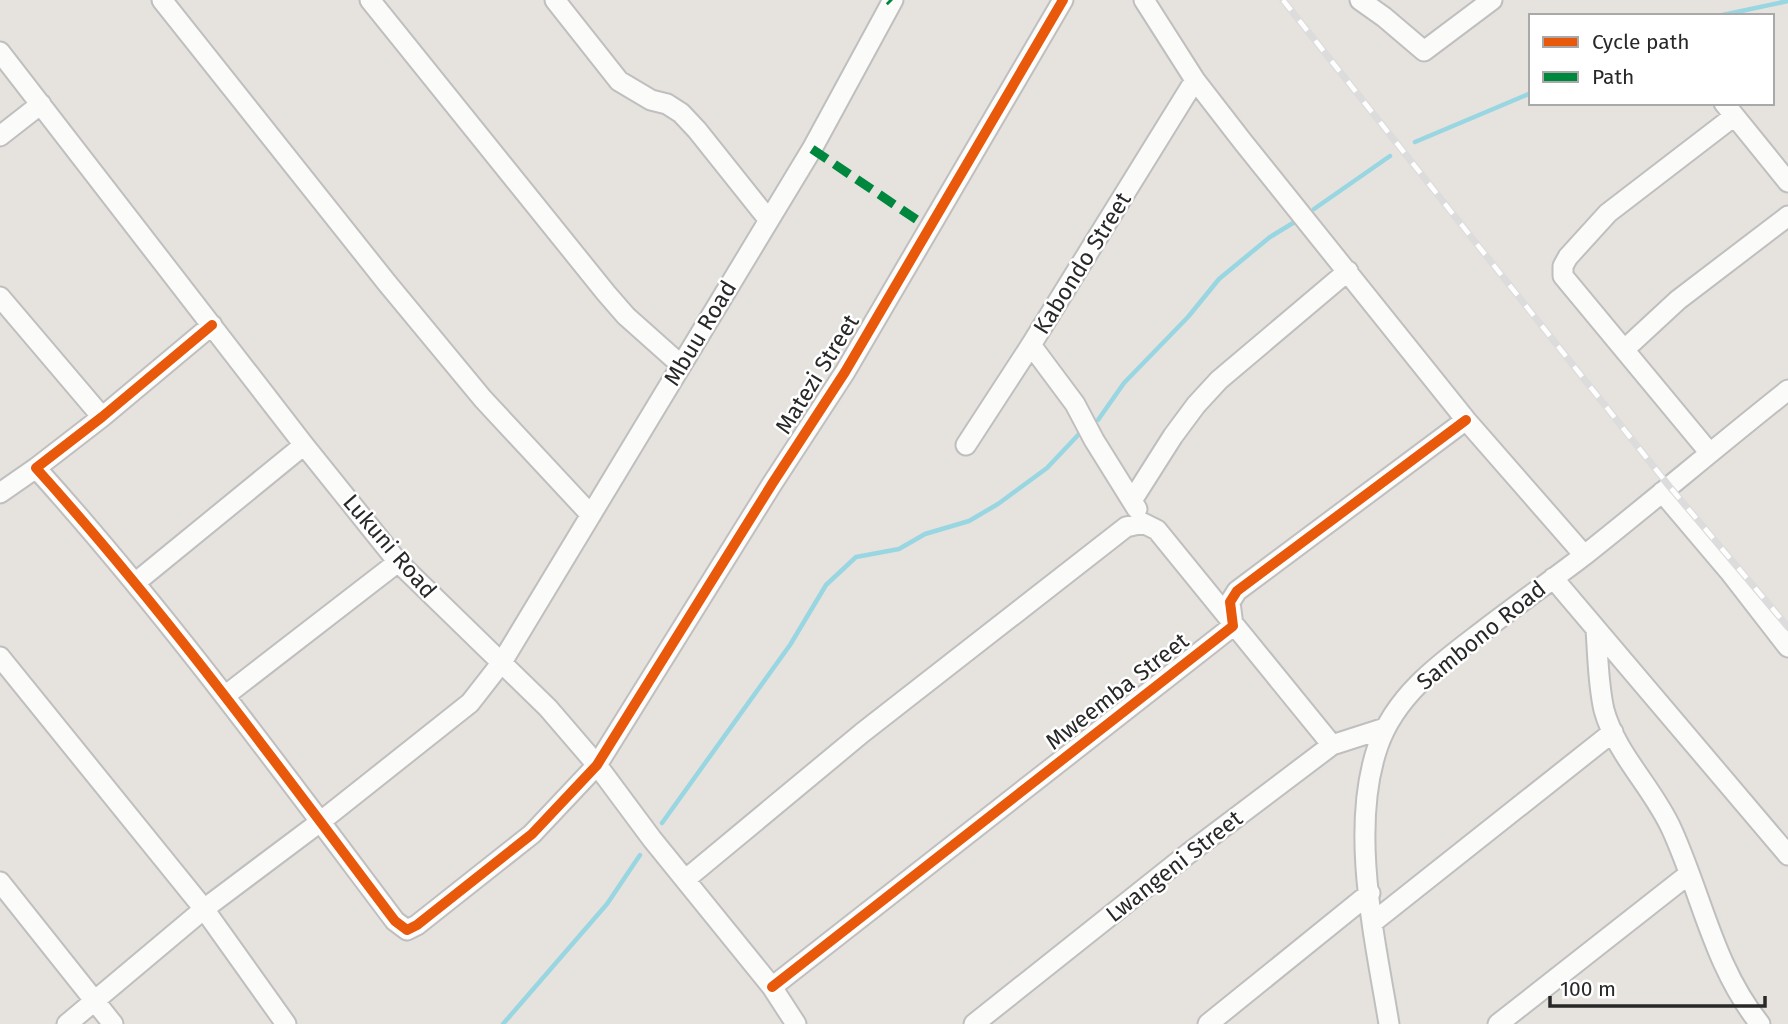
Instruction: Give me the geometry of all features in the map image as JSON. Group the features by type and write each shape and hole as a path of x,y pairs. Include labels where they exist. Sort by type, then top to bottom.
{"street":[{"path":"162,0 456,367 591,515"},
{"path":"369,0 606,293 626,316 681,365"},
{"path":"555,0 620,81 651,100 667,104 681,113 768,219"},
{"name":"Mbuu Road","path":"67,1024 204,909 320,822 470,702 502,663 812,149 893,0"},
{"name":"Matezi Street","path":"320,822 395,921 407,930 417,925 531,834 597,765 845,372 1063,0"},
{"path":"1144,0 1195,80 1466,421 1584,555"},
{"path":"1360,0 1424,51 1492,0"},
{"name":"Lukuni Road","path":"0,52 304,445 398,562 548,708 597,765 652,839 772,987 796,1024"},
{"name":"Kabondo Street","path":"966,445 1195,80"},
{"path":"0,136 41,104"},
{"path":"1709,452 1563,276 1563,266 1608,213 1728,110 1788,182"},
{"path":"1625,349 1678,300 1788,216"},
{"path":"1133,499 1173,436 1219,380 1348,271"},
{"path":"0,297 102,417"},
{"path":"0,493 102,417 212,325"},
{"path":"1031,345 1075,404 1094,440 1133,499 1143,523"},
{"name":"Sambono Road","path":"1390,1024 1372,923 1364,813 1377,747 1385,728 1409,694 1432,669 1584,555 1788,390"},
{"path":"1233,626 1230,602 1237,591 1466,421"},
{"path":"135,583 304,445"},
{"path":"36,468 83,520 226,695 320,822"},
{"path":"1662,492 1788,646"},
{"path":"686,878 862,733 1126,527 1143,523 1157,530 1332,745"},
{"path":"226,695 398,562"},
{"path":"1553,578 1788,855"},
{"name":"Mweemba Street","path":"772,987 1233,626"},
{"path":"1596,630 1604,711 1613,733 1664,814 1719,955 1751,1021"},
{"path":"0,657 204,909 286,1024"},
{"name":"Lwangeni Street","path":"974,1024 1189,853 1332,745 1385,728"},
{"path":"1372,923 1613,733"},
{"path":"1498,1024 1689,874"},
{"path":"0,882 113,1024"},
{"path":"1208,1024 1370,893"}],"waterway":[{"path":"1727,14 1788,1"},
{"path":"1415,142 1529,94"},
{"path":"1314,209 1390,156"},
{"path":"1098,420 1124,383 1188,317 1219,279 1270,237 1298,220"},
{"path":"662,823 790,645 826,585 856,557 899,549 925,534 969,521 998,504 1047,468 1080,433"},
{"path":"503,1024 607,904 640,855"}],"railway":[{"path":"1283,0 1669,486 1788,627"}],"marked path":[{"path":"812,149 929,228"}],"cycle path":[{"path":"212,325 36,468 176,634 395,921 407,930 417,925 532,834 597,765 845,372 1063,0"},
{"path":"772,987 1233,626 1230,602 1237,591 1466,420"}]}
